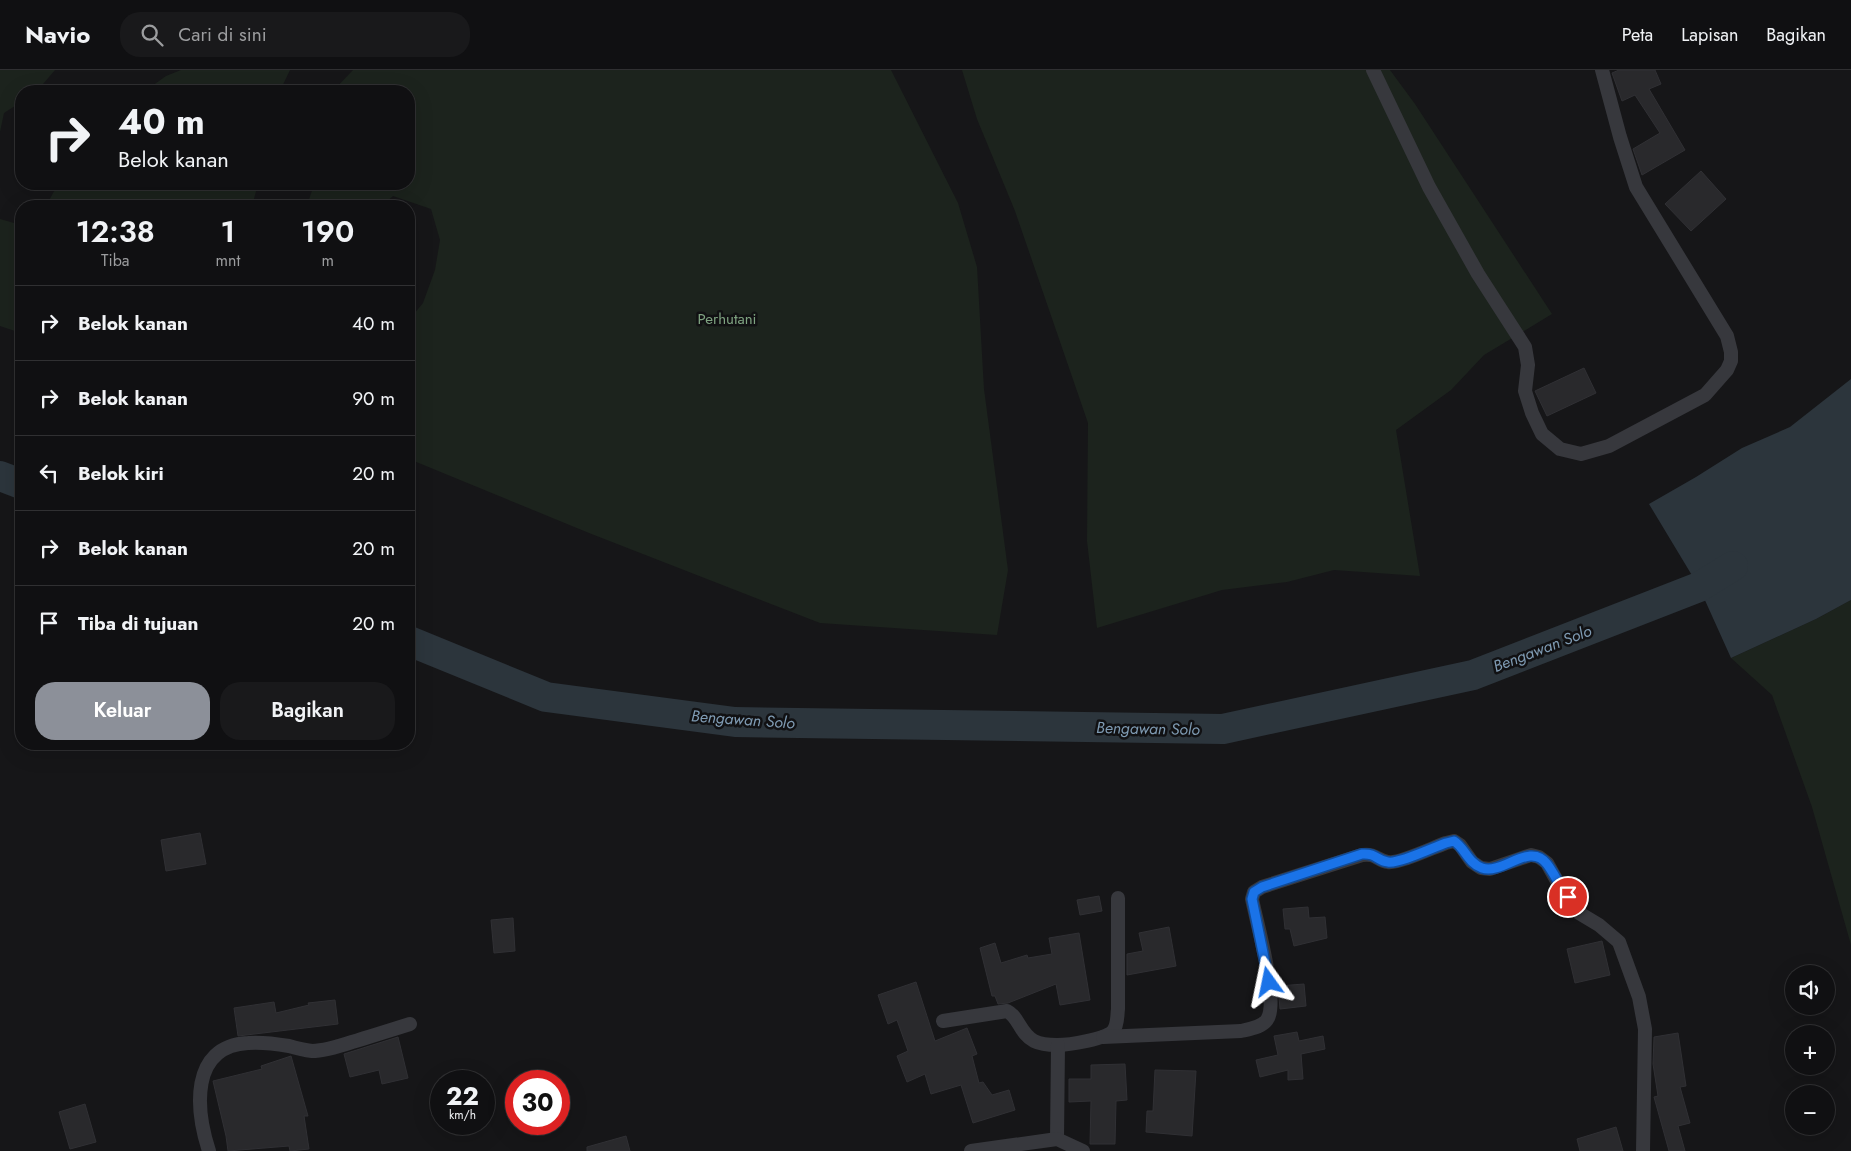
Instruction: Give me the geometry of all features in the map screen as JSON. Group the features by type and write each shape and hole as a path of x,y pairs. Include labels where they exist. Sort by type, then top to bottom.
{"street":[{"path":"1373,70 1429,187 1478,274 1525,347 1528,365 1525,391 1532,413 1542,434 1560,449 1581,454 1609,446 1705,395 1727,370 1731,362 1732,352 1727,336 1636,187 1602,70"},
{"path":"943,1021 1006,1011 1013,1014 1025,1035 1036,1042 1058,1045 1103,1037 1241,1031 1258,1027 1268,1020 1272,1007 1269,982 1252,899 1254,892 1262,887 1362,854 1372,854 1387,862 1398,861 1454,841 1460,845 1472,862 1482,868 1490,869 1531,855 1539,857 1547,863 1579,913 1599,925 1619,942 1637,989 1645,1029 1645,1135 1643,1151"},
{"path":"1103,1037 1112,1033 1116,1026 1118,1009 1118,898"},
{"path":"209,1151 199,1100 200,1087 206,1068 218,1053 232,1045 248,1042 312,1051 327,1049 410,1024"},
{"path":"1057,1139 1058,1045"},
{"path":"971,1151 1057,1139 1083,1151"}],"green space":[{"path":"0,70 55,70 42,85 15,85 15,106 4,113 0,132"},
{"path":"181,70 290,70 283,85 153,85 166,76"},
{"name":"Perhutani","path":"353,70 891,70 958,203 977,267 984,389 1008,570 997,635 820,623 589,533 415,461 415,313 423,303 435,270 440,240 431,209 415,204 415,200 405,200 393,196 389,200 309,200 312,190 415,190 415,85 339,85"},
{"path":"962,70 1390,70 1415,104 1552,314 1484,355 1451,390 1396,430 1420,576 1334,570 1287,582 1222,590 1097,628 1087,541 1088,423 1015,211 977,119"},
{"path":"55,190 256,190 254,200 49,200"},
{"path":"0,219 15,222 15,331 0,326"},
{"path":"1851,600 1851,945 1812,807 1772,695 1731,658 1816,619"}],"shaded area":[{"path":"1851,379 1851,600 1816,619 1731,658 1699,587 1649,504 1742,448 1790,427"}],"building":[{"path":"1619,70 1655,70 1661,84 1649,89 1685,150 1642,175 1633,149 1660,133 1635,95 1622,101 1612,73"},
{"path":"1701,171 1726,199 1691,231 1665,204"},
{"path":"1584,368 1596,393 1547,416 1535,391"},
{"path":"200,833 206,864 166,871 161,840"},
{"path":"1099,896 1102,911 1080,915 1077,900"},
{"path":"1308,907 1309,918 1325,917 1327,938 1294,946 1290,929 1285,929 1283,909"},
{"path":"513,918 515,951 494,953 491,920"},
{"path":"1169,927 1176,966 1127,975 1127,954 1143,951 1139,933"},
{"path":"1079,933 1090,1000 1060,1005 1056,984 1008,1003 998,1004 995,996 992,996 980,948 995,943 1001,963 1027,955 1028,958 1052,954 1049,938"},
{"path":"1602,941 1610,975 1575,983 1567,949"},
{"path":"916,982 935,1041 967,1028 977,1054 972,1056 979,1083 983,1082 992,1095 1009,1090 1015,1110 973,1123 961,1085 931,1094 925,1074 907,1082 897,1056 908,1051 897,1020 888,1024 878,995"},
{"path":"1304,984 1306,1006 1280,1009 1278,986"},
{"path":"335,1000 338,1024 238,1036 234,1008 274,1002 276,1013 309,1005 308,1003"},
{"path":"1297,1032 1299,1041 1323,1036 1325,1049 1301,1054 1303,1079 1288,1080 1288,1070 1260,1077 1256,1060 1278,1055 1274,1036"},
{"path":"1678,1033 1686,1086 1680,1087 1690,1123 1678,1126 1685,1151 1669,1151 1654,1097 1658,1096 1653,1064 1654,1037"},
{"path":"398,1037 408,1078 382,1084 379,1070 350,1077 344,1054"},
{"path":"291,1056 308,1116 304,1116 309,1149 290,1151 289,1146 228,1151 213,1081 262,1069 261,1066"},
{"path":"1125,1064 1127,1100 1116,1101 1115,1144 1090,1144 1091,1101 1069,1102 1069,1079 1091,1079 1091,1065"},
{"path":"1155,1070 1196,1071 1192,1136 1146,1132 1147,1111 1153,1111"},
{"path":"85,1104 96,1142 70,1149 59,1112"},
{"path":"1616,1127 1623,1151 1580,1151 1577,1139"},
{"path":"626,1136 630,1151 587,1151 587,1147"}],"waterway":[{"name":"Bengawan Solo","path":"0,476 15,482"},
{"name":"Bengawan Solo","path":"415,643 546,697 735,722 1223,729 1473,675 1699,587 1733,566"}],"route":[{"path":"1269,982 1252,899 1254,892 1262,887 1362,854 1372,854 1387,862 1398,861 1454,841 1460,845 1472,862 1482,868 1490,869 1531,855 1539,857 1547,863 1568,897"}]}
